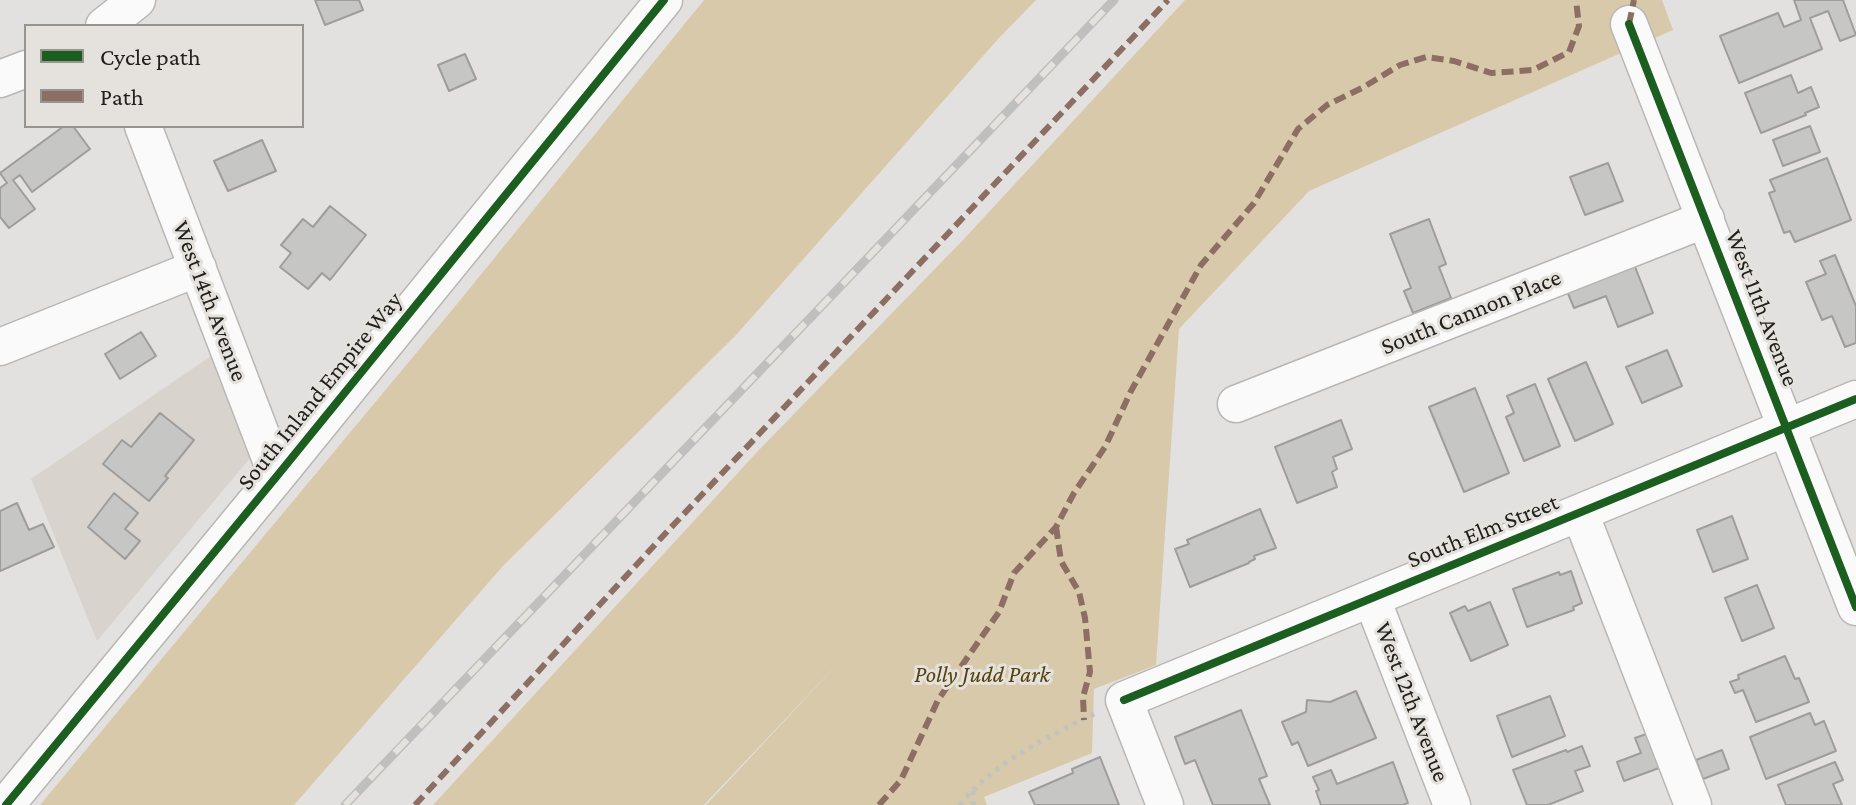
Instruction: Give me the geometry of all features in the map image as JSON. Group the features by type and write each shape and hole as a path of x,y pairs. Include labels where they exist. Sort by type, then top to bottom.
{"street":[{"name":"South Inland Empire Way","path":"6,805 664,0"},
{"name":"West 11th Avenue","path":"1629,24 1856,607"},
{"path":"0,79 24,70"},
{"name":"West 14th Avenue","path":"144,128 277,476"},
{"name":"South Cannon Place","path":"1236,404 1706,219"},
{"path":"0,347 198,268"},
{"name":"South Elm Street","path":"1124,700 1856,399"},
{"path":"1580,513 1693,805"},
{"name":"West 12th Avenue","path":"1372,599 1452,805"},
{"path":"1124,700 1165,805"}],"path":[{"path":"960,805 973,789 1007,762 1124,700"},
{"path":"973,789 973,805"}],"shaded area":[{"path":"211,356 251,457 97,641 31,479"}],"green space":[{"path":"704,0 1036,0 737,334 502,567 294,805 40,805 457,304"},
{"name":"Polly Judd Park","path":"1185,0 1662,0 1673,30 1309,191 1179,329 1156,665 1094,689 1092,753 984,797 987,805 706,805 846,655 704,805 433,805 758,451 963,240"}],"building":[{"path":"315,0 359,0 363,10 325,25"},
{"path":"1794,0 1843,0 1856,35 1840,41 1828,11 1810,18 1822,49 1739,83 1720,36 1778,13 1784,27 1801,20"},
{"path":"465,54 476,79 449,91 438,65"},
{"path":"1791,75 1798,93 1811,87 1819,107 1761,133 1745,93"},
{"path":"1810,126 1820,152 1783,166 1773,140"},
{"path":"61,128 74,128 90,149 32,192 20,175 13,180 35,209 9,228 0,217 0,188 7,183 0,173"},
{"path":"262,140 276,171 228,191 214,161"},
{"path":"1827,158 1851,220 1795,242 1790,231 1784,233 1769,193 1775,191 1770,180"},
{"path":"1608,163 1623,201 1585,215 1570,177"},
{"path":"330,206 366,235 330,280 322,273 308,289 280,267 291,253 281,245 303,219 313,227"},
{"path":"1429,219 1446,264 1439,267 1451,298 1413,313 1404,291 1411,288 1390,234"},
{"path":"1835,255 1856,306 1856,343 1845,347 1832,316 1822,320 1806,282 1826,274 1820,261"},
{"path":"1632,259 1653,313 1618,327 1606,296 1574,308 1564,284"},
{"path":"141,332 156,356 120,379 105,354"},
{"path":"1667,350 1682,386 1642,403 1626,367"},
{"path":"1586,362 1613,424 1575,441 1548,379"},
{"path":"1535,384 1560,446 1524,461 1506,417 1514,413 1507,396"},
{"path":"1475,388 1509,473 1464,492 1429,407"},
{"path":"160,413 194,440 149,501 103,464 122,440 131,447"},
{"path":"1341,420 1352,449 1333,457 1337,469 1332,472 1337,487 1297,503 1275,447"},
{"path":"114,493 138,513 125,529 140,541 125,559 88,527"},
{"path":"17,503 29,530 43,524 54,547 0,571 0,511"},
{"path":"1260,509 1276,548 1254,556 1255,559 1249,563 1190,587 1175,549 1189,544 1187,540"},
{"path":"1732,516 1748,559 1713,572 1697,530"},
{"path":"1571,571 1582,603 1573,607 1574,610 1527,627 1513,589 1559,572 1560,575"},
{"path":"1757,585 1774,628 1742,641 1725,598"},
{"path":"1490,602 1508,645 1471,661 1450,613 1465,606 1468,611"},
{"path":"1785,656 1809,702 1756,722 1743,690 1735,693 1730,682 1739,679 1738,675"},
{"path":"1356,691 1376,738 1308,766 1298,742 1292,745 1282,722 1306,712 1307,700 1330,702"},
{"path":"1550,696 1565,736 1512,757 1497,716"},
{"path":"1241,710 1267,776 1259,779 1270,805 1213,805 1195,760 1185,764 1175,737"},
{"path":"1810,713 1815,725 1824,721 1836,751 1766,779 1750,737"},
{"path":"1655,731 1667,765 1624,781 1617,762 1641,753 1635,738"},
{"path":"1582,746 1590,766 1575,771 1583,791 1548,805 1527,805 1513,770"},
{"path":"1722,750 1729,769 1703,779 1696,760"},
{"path":"1100,757 1119,805 1035,805 1029,792 1073,773 1072,769"},
{"path":"1393,762 1408,803 1321,805 1313,777 1331,770 1337,784"},
{"path":"1835,762 1843,780 1833,784 1842,805 1786,805 1778,785"}],"railway":[{"path":"345,805 1114,0"}],"marked path":[{"path":"415,805 663,536 1168,0"},
{"path":"879,805 901,780 938,700 999,612 1014,573 1056,527 1074,493 1105,447 1131,391 1201,265 1254,203 1298,129 1327,105 1400,65 1426,57 1454,61 1491,73 1533,70 1569,52 1579,26 1576,0"},
{"path":"1629,24 1634,0"},
{"path":"1056,527 1061,561 1079,592 1085,618 1090,672 1083,697 1084,720"}],"cycle path":[{"path":"6,805 664,0"},
{"path":"1629,24 1856,607"},
{"path":"1124,700 1856,399"}]}
